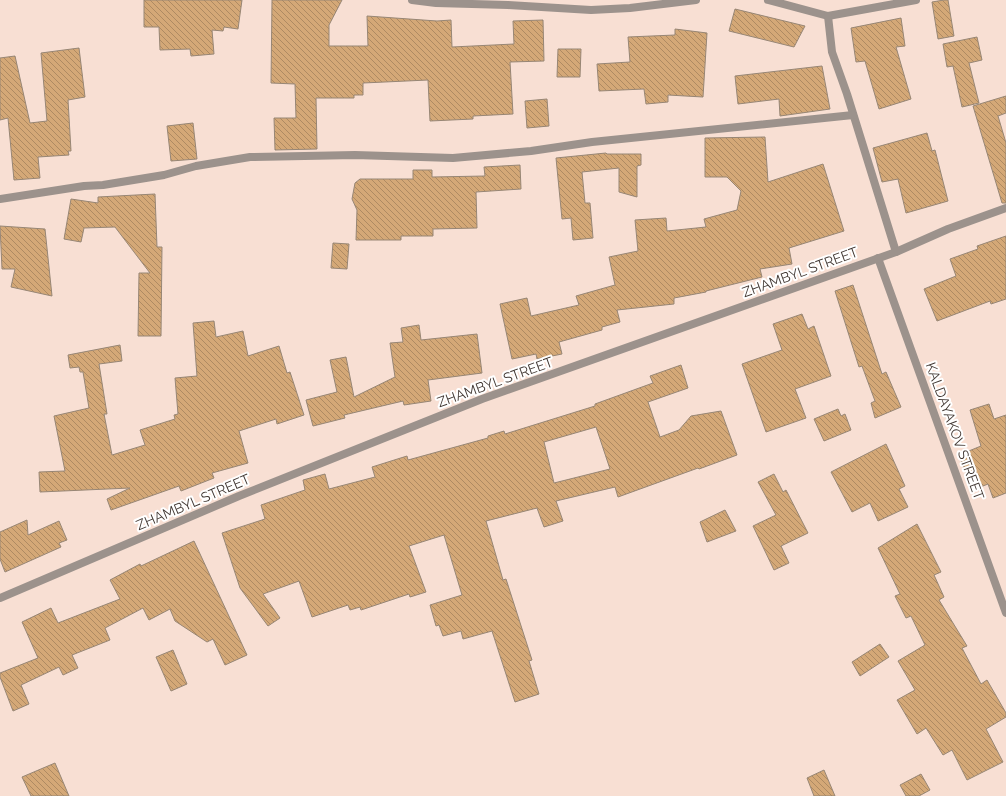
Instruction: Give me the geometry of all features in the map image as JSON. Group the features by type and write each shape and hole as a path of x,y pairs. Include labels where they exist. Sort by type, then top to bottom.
{"street":[{"path":"412,0 436,4 508,5 591,10 630,8 696,0"},
{"path":"768,0 828,16 916,0"},
{"path":"828,16 832,52 847,94 896,252"},
{"path":"0,199 164,175 196,166 250,157 355,155 453,158 532,151 600,141 853,115"},
{"name":"ZHAMBYL STREET","path":"0,598 239,496 482,399 896,252 948,229 1006,208"},
{"name":"KALDAYAKOV STREET","path":"878,258 1006,613"}],"building":[{"path":"144,0 242,0 238,29 224,27 223,31 212,30 214,54 191,56 190,49 160,50 159,27 144,27"},
{"path":"272,0 342,0 329,25 329,46 368,46 367,16 437,21 451,20 452,47 514,44 513,21 543,20 544,61 510,62 513,114 473,116 473,119 430,121 428,80 363,83 363,95 354,95 354,98 316,98 317,149 275,150 274,118 296,118 295,84 271,83"},
{"path":"948,0 954,36 938,39 932,2"},
{"path":"735,9 805,26 794,47 729,31"},
{"path":"901,18 905,46 896,47 911,99 879,109 865,61 856,62 851,28"},
{"path":"675,29 707,33 703,97 668,95 668,102 646,104 644,89 599,91 597,64 630,62 628,37 675,35"},
{"path":"977,37 982,60 969,63 979,103 962,107 953,66 947,67 943,44"},
{"path":"79,48 85,97 68,100 71,151 68,151 69,155 38,157 40,178 14,180 8,118 0,120 0,58 15,56 30,123 47,121 41,53"},
{"path":"558,49 581,49 580,77 557,77"},
{"path":"822,66 830,109 780,116 779,99 738,104 735,76"},
{"path":"1006,96 1006,113 998,116 1006,143 1006,203 1002,203 973,106"},
{"path":"547,99 549,126 527,128 525,101"},
{"path":"193,123 197,159 171,161 167,126"},
{"path":"927,133 932,151 935,150 948,201 906,213 898,179 882,182 873,148"},
{"path":"765,137 768,182 823,164 844,231 789,248 792,264 760,269 762,277 706,292 674,298 674,304 617,310 620,322 602,327 602,330 559,342 562,354 537,359 536,354 512,359 500,304 527,298 531,316 579,305 576,296 615,285 609,257 638,251 635,220 666,218 667,231 706,227 704,219 737,210 741,191 727,177 705,177 705,138"},
{"path":"606,153 641,154 641,165 637,166 637,197 619,192 619,168 582,172 585,203 590,203 593,238 573,240 571,218 562,219 556,158"},
{"path":"520,165 521,189 476,192 477,228 433,229 433,236 401,236 401,240 356,240 357,210 352,199 355,183 360,179 413,179 413,170 432,170 432,177 485,176 484,167"},
{"path":"155,194 157,247 162,247 161,336 138,336 139,273 150,273 115,227 84,228 81,242 64,239 71,199 98,203 98,197"},
{"path":"0,226 45,229 52,296 11,287 15,269 2,269"},
{"path":"1006,236 1006,299 991,304 990,301 937,321 924,289 956,276 950,259 978,249 977,246"},
{"path":"333,243 349,244 347,269 331,268"},
{"path":"853,285 882,374 886,372 901,407 875,418 871,403 875,401 862,366 859,367 835,291"},
{"path":"802,314 808,329 814,326 831,376 795,389 806,418 766,432 742,364 782,350 773,324"},
{"path":"214,321 216,337 243,331 248,356 279,346 287,373 290,372 304,415 277,424 276,419 239,431 248,463 212,473 214,478 181,491 179,486 111,510 107,499 130,488 40,492 39,472 65,471 54,416 89,408 83,372 80,372 79,367 70,368 68,355 120,345 122,361 99,364 107,414 104,414 112,455 145,445 140,430 175,419 174,415 178,414 175,378 197,376 193,323"},
{"path":"419,325 421,340 477,334 482,373 428,380 431,401 404,405 403,401 344,415 345,418 313,426 306,400 337,392 330,360 346,357 354,397 395,377 390,343 403,342 401,328"},
{"path":"681,365 688,388 648,402 660,437 679,430 691,416 721,411 737,455 618,497 615,487 556,501 563,521 544,527 537,508 486,521 503,580 506,579 532,660 529,661 539,694 515,702 492,631 463,639 461,631 443,636 439,625 436,626 430,605 462,595 444,535 409,546 426,592 410,597 409,594 361,610 360,607 350,610 348,605 312,617 299,581 263,594 280,618 268,626 240,588 222,533 265,519 261,505 305,490 303,480 325,474 329,489 375,477 372,467 407,456 408,460 488,438 488,436 504,431 505,434 595,406 595,404 653,383 650,376","holes":["596,427 610,469 554,483 544,442"]},
{"path":"989,404 994,419 1006,415 1006,493 993,498 988,484 973,490 959,455 981,446 970,410"},
{"path":"838,409 841,416 845,414 851,430 824,441 814,419"},
{"path":"886,444 905,486 899,489 908,507 878,521 870,503 852,512 831,472"},
{"path":"774,474 783,492 786,490 808,533 781,546 789,563 774,570 753,526 776,515 758,482"},
{"path":"725,510 736,531 707,542 700,522"},
{"path":"27,520 28,535 59,521 67,540 59,543 61,547 5,572 0,559 0,532"},
{"path":"917,524 941,572 934,575 944,597 939,600 967,646 962,648 981,684 987,680 1006,713 1006,717 986,729 1003,762 967,780 952,750 943,755 926,728 917,734 897,700 915,690 898,661 925,645 911,616 906,618 895,596 900,594 878,548"},
{"path":"194,541 247,655 225,665 213,639 207,642 175,621 170,609 149,620 143,608 105,628 110,640 72,655 78,668 63,675 59,667 21,685 29,704 13,711 0,677 0,673 38,658 22,622 51,608 58,623 120,599 110,580 140,564 141,566"},
{"path":"880,644 889,657 860,676 852,662"},
{"path":"173,650 187,684 171,691 156,657"},
{"path":"55,763 69,796 31,796 22,777"},
{"path":"824,770 835,796 814,796 807,778"},
{"path":"921,774 930,790 919,796 906,796 900,785"}]}
